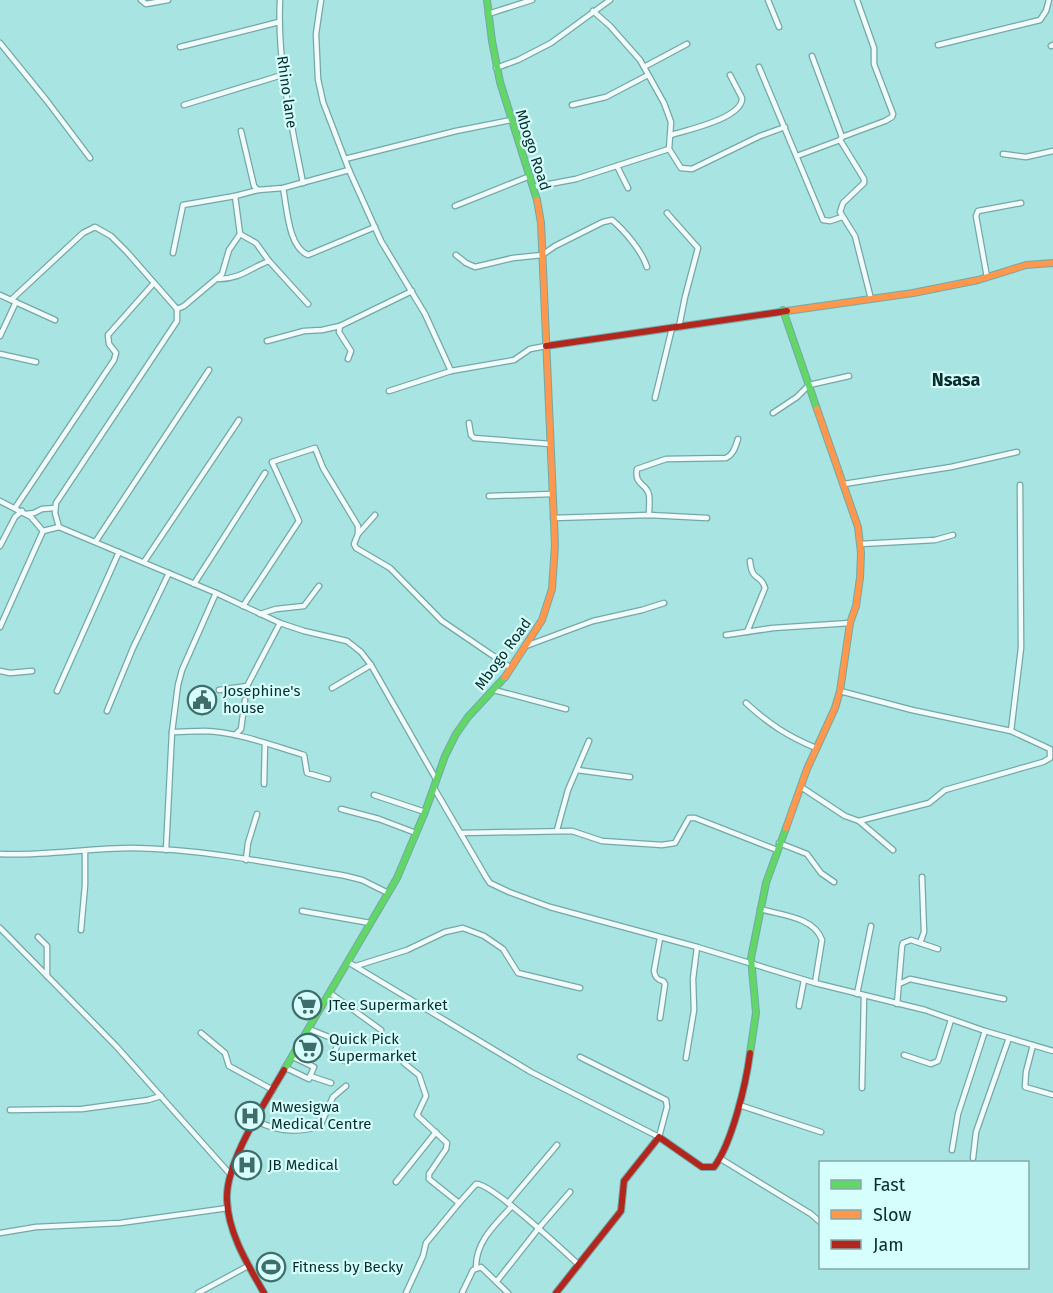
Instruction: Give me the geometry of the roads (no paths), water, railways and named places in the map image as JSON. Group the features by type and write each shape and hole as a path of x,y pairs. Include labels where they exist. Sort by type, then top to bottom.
{"street":[{"path":"141,0 146,4 152,4 168,0"},
{"name":"Rhino lane","path":"280,0 282,75 303,183"},
{"path":"321,0 316,34 319,87 349,170 375,227 434,330 451,371"},
{"name":"Mbogo Road","path":"264,1293 248,1266 232,1229 228,1208 230,1174 255,1120 397,878 456,734 468,717 512,668 542,620 552,589 555,545 539,207 496,68 487,0"},
{"path":"488,14 532,0"},
{"path":"496,68 519,60 551,43 610,0"},
{"path":"768,0 779,27"},
{"path":"796,156 892,117 893,114 874,64 874,48 857,0"},
{"path":"938,45 1040,20 1052,0"},
{"path":"594,11 632,50 644,67 668,112 671,135 669,149 681,168 687,170 784,127"},
{"path":"180,48 279,22"},
{"path":"0,43 90,158"},
{"path":"644,67 687,44"},
{"path":"812,56 841,138 864,179 864,183 840,207 842,217 849,224 855,236 871,299"},
{"path":"759,67 823,220 830,222 842,217"},
{"path":"184,105 282,75"},
{"path":"572,105 606,97 648,75"},
{"path":"671,135 718,120 738,108 742,98 730,75"},
{"path":"345,159 456,130 511,120"},
{"path":"241,131 254,186 258,190"},
{"path":"534,187 576,178 669,149"},
{"path":"1003,154 1026,157 1053,151"},
{"path":"617,166 628,188"},
{"path":"173,253 183,205 258,190 283,188 349,170"},
{"path":"455,206 530,176"},
{"path":"283,188 293,242 303,253 308,255 375,227"},
{"path":"177,309 219,279 222,274 229,250 240,234 235,196"},
{"path":"987,277 976,216 978,211 1021,203"},
{"path":"655,398 698,248 667,213"},
{"path":"456,255 475,267 513,258 542,255 555,246 603,222 612,220 637,249 647,267"},
{"path":"0,336 14,301 83,234 95,227 111,236 142,267 177,309 177,321 56,503 59,526"},
{"path":"240,234 256,243 268,261 308,304"},
{"path":"219,279 230,279 250,272 268,261"},
{"path":"389,391 451,371 514,360 530,349 942,288 1026,266 1053,263"},
{"path":"15,508 114,360 116,353 108,344 108,335 154,283"},
{"path":"267,340 339,326 412,291"},
{"path":"0,295 55,320"},
{"path":"348,962 531,1071 659,1137 702,1167 714,1167 721,1158 747,1078 756,1013 754,977 750,964 760,909 778,846 816,748 835,708 840,691 850,623 861,578 858,527 783,310"},
{"path":"339,326 339,332 351,351 348,359"},
{"path":"0,354 36,362"},
{"path":"96,541 209,370"},
{"path":"773,413 797,397 809,385 849,376"},
{"path":"144,562 239,420"},
{"path":"469,423 471,435 474,438 550,444"},
{"path":"649,515 650,496 648,490 638,481 636,476 638,469 666,459 726,458 735,450 738,439"},
{"path":"243,606 299,521 289,496 272,465 275,460 315,448 323,468 358,526 358,534"},
{"path":"844,484 951,467 1017,452"},
{"path":"194,584 266,473"},
{"path":"1011,731 1021,638 1020,485"},
{"path":"489,496 552,494"},
{"path":"0,501 24,513 43,531"},
{"path":"0,546 17,515 55,508"},
{"path":"375,515 358,534 354,544 356,548 390,568 442,621 512,668"},
{"path":"553,519 649,515 707,518"},
{"path":"0,627 43,531 59,526 280,623 304,632 347,641 361,652 371,665 436,779"},
{"path":"860,544 935,540 953,535"},
{"path":"57,691 119,552"},
{"path":"747,632 765,588 762,580 751,572 750,561"},
{"path":"107,711 133,648 170,573"},
{"path":"260,614 276,609 303,606 319,586"},
{"path":"166,850 173,712 182,670 216,594"},
{"path":"526,646 593,621 664,603"},
{"path":"219,690 247,686 280,623"},
{"path":"726,635 773,628 850,623"},
{"path":"332,688 371,665"},
{"path":"0,671 10,673 32,671"},
{"path":"494,690 566,709"},
{"path":"840,691 912,710 1011,731 1050,749 1050,758 1043,762 945,790 929,803 859,821"},
{"path":"235,735 242,729 245,700"},
{"path":"746,704 769,724 790,737 816,748"},
{"path":"172,732 204,731 235,735 265,743 303,755 307,773 328,780"},
{"path":"557,830 564,802 590,741"},
{"path":"264,784 265,743"},
{"path":"577,770 630,777"},
{"path":"801,787 845,816 859,821 893,850"},
{"path":"434,788 479,868 490,883 498,887 550,907 697,947 804,980 925,1010 1053,1051"},
{"path":"374,795 425,812"},
{"path":"341,809 379,819 416,833"},
{"path":"246,860 248,843 257,814"},
{"path":"460,832 557,830 580,832 602,841 662,845 675,843 685,823 689,818 695,818 778,846 799,849 807,854 821,873 834,882"},
{"path":"0,854 42,855 133,848 166,850 346,876 369,883 387,893"},
{"path":"81,930 86,885 85,850"},
{"path":"920,943 924,932 922,877"},
{"path":"760,909 802,921 816,929 822,940 815,983"},
{"path":"302,910 370,922"},
{"path":"857,994 872,926"},
{"path":"0,928 116,1046 230,1174"},
{"path":"356,966 407,950 445,932 463,928 484,936 503,949 516,970 523,975 580,988"},
{"path":"38,937 47,946 47,976"},
{"path":"660,938 654,971 655,976 665,984 660,1018"},
{"path":"897,1004 903,943 911,940 938,950"},
{"path":"686,1058 694,1010 693,979 697,947"},
{"path":"799,1006 804,980"},
{"path":"899,984 910,980 1004,999"},
{"path":"330,993 381,1030"},
{"path":"862,1088 864,996"},
{"path":"904,1055 931,1064 936,1063 951,1020"},
{"path":"309,1029 339,1041 333,1056 345,1061"},
{"path":"952,1150 957,1114 985,1031"},
{"path":"201,1033 225,1053 230,1067 273,1090"},
{"path":"973,1158 976,1132 1009,1038"},
{"path":"1033,1045 1026,1072 1025,1087 1053,1095"},
{"path":"286,1068 309,1079 314,1067 293,1057"},
{"path":"556,1293 621,1211 624,1181 659,1137 667,1102 580,1057"},
{"path":"404,1063 419,1075 426,1096 417,1115 447,1142 446,1149 428,1177 459,1203"},
{"path":"310,1076 331,1083"},
{"path":"255,1120 263,1125 298,1132 320,1126 333,1097 346,1086"},
{"path":"10,1110 81,1108 148,1100 161,1096"},
{"path":"739,1105 821,1132"},
{"path":"396,1182 436,1132"},
{"path":"462,1293 476,1267 476,1258 482,1242 557,1145"},
{"path":"721,1158 819,1221"},
{"path":"406,1293 423,1256 426,1243 478,1183 510,1204 579,1264"},
{"path":"497,1281 570,1192"},
{"path":"0,1233 36,1227 120,1223 228,1208"},
{"path":"198,1293 248,1266"},
{"path":"476,1267 484,1269 508,1293"}],"place":[{"name":"Josephine's house","path":"202,700"},
{"name":"JTee Supermarket","path":"307,1005"},
{"name":"Quick Pick Supermarket","path":"308,1048"},
{"name":"Mwesigwa Medical Centre","path":"250,1116"},
{"name":"JB Medical","path":"247,1165"},
{"name":"Fitness by Becky","path":"271,1267"}],"district":[{"name":"Nsasa","path":"956,380"}]}
